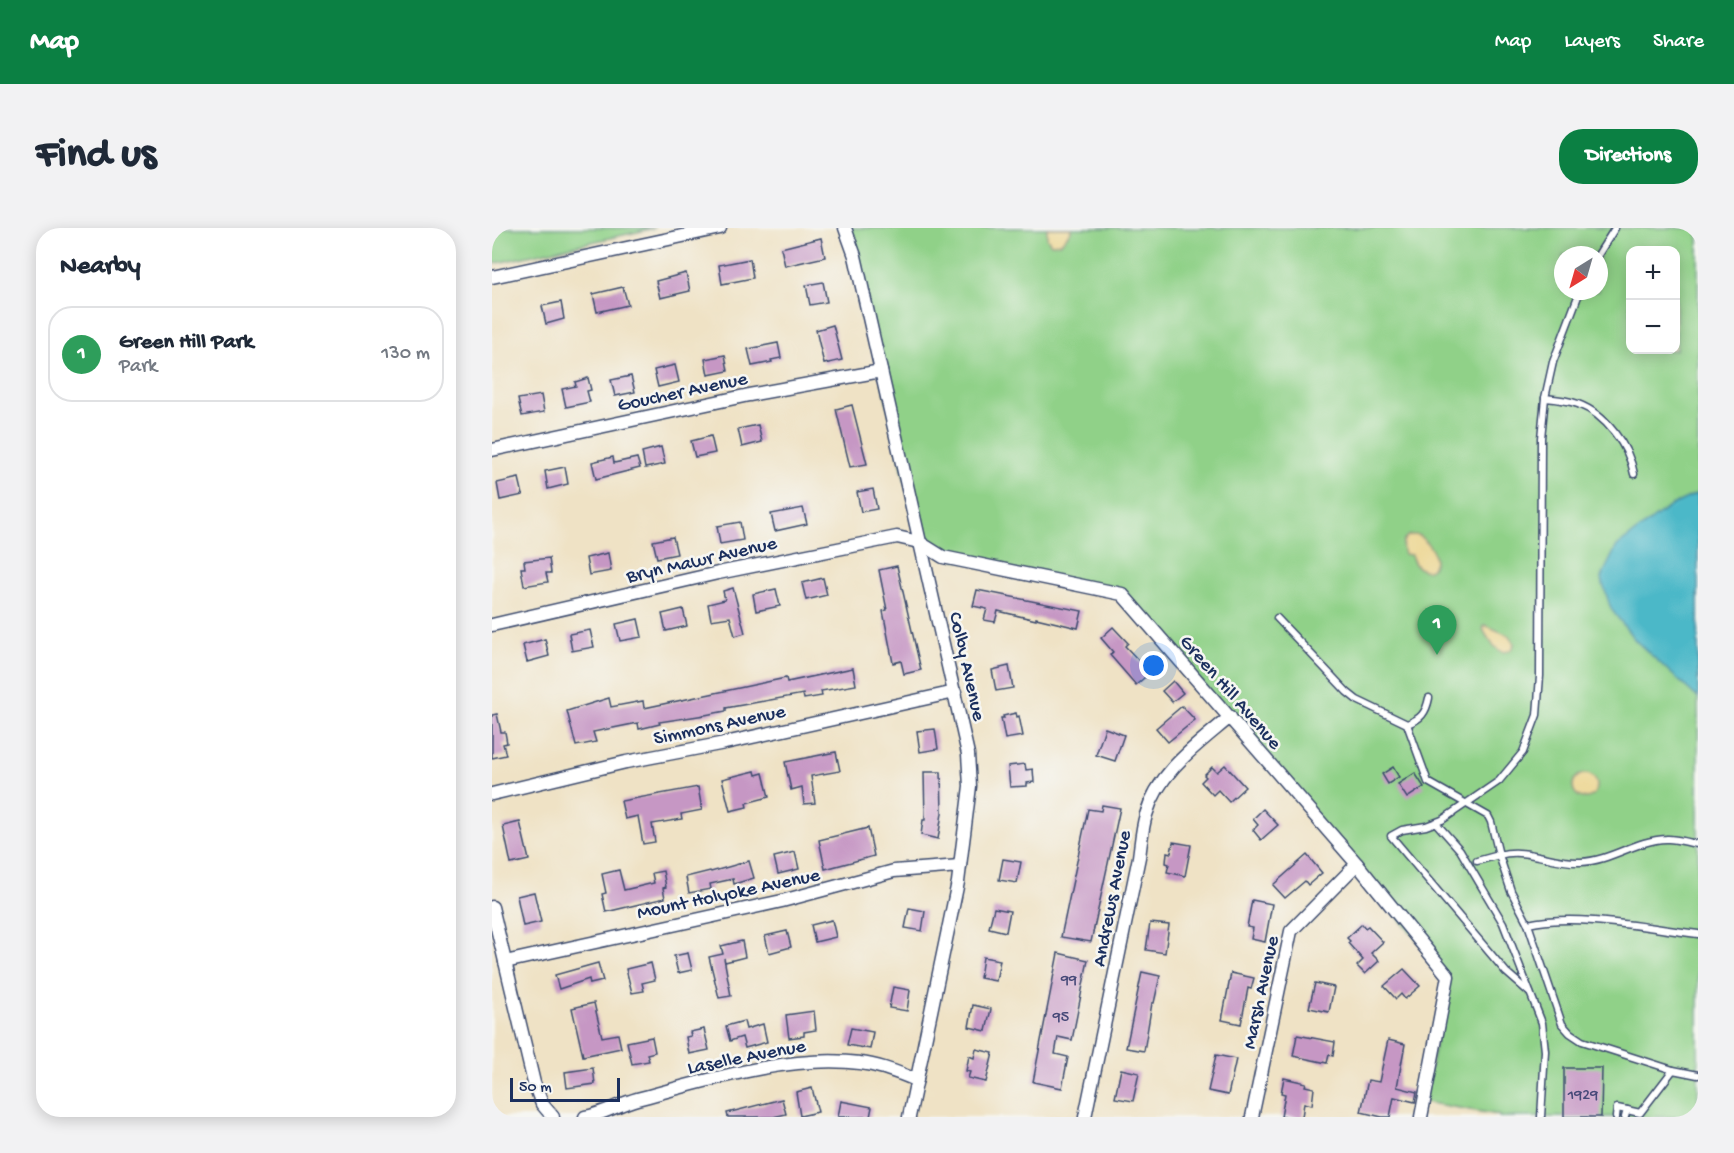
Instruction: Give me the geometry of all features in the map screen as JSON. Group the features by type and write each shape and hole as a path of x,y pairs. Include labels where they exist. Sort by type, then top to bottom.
{"street":[{"path":"492,277 720,228"},
{"name":"Colby Avenue","path":"845,228 855,256 968,754 970,786 960,866 909,1117"},
{"name":"Goucher Avenue","path":"492,450 771,391 881,371"},
{"name":"Bryn Mawr Avenue","path":"492,625 873,540 897,537 919,542"},
{"name":"Green Hill Avenue","path":"919,542 944,557 1122,594 1230,717 1357,864 1448,976 1421,1117"},
{"name":"Simmons Avenue","path":"492,794 626,762 725,743 955,692"},
{"name":"Andrews Avenue","path":"1085,1117 1146,816 1155,790 1169,772 1230,717"},
{"name":"Marsh Avenue","path":"1252,1117 1291,931 1357,864"},
{"name":"Mount Holyoke Avenue","path":"505,962 782,901 894,871 960,866"},
{"path":"492,907 537,1094 545,1109 553,1117"},
{"name":"Laselle Avenue","path":"585,1117 656,1094 798,1062 861,1063 890,1069 917,1080"}],"lane":[{"path":"1604,246 1615,228"},
{"path":"1530,993 1506,972 1391,836 1402,830 1436,823 1468,804 1499,781 1523,752 1537,715 1540,676 1541,438 1545,398 1553,363 1577,300"},
{"path":"1545,398 1579,404 1601,418 1623,444 1632,462 1634,474"},
{"path":"1277,618 1347,692 1357,700 1407,724 1428,782 1488,816 1511,891 1528,924 1562,1024 1570,1033 1582,1041 1673,1070 1698,1075"},
{"path":"1407,724 1422,716 1429,698"},
{"path":"1436,823 1460,850 1503,923 1542,1023 1545,1051 1541,1117"},
{"path":"1477,861 1523,852 1548,859 1580,862 1597,860 1647,843 1667,839 1698,844"},
{"path":"1528,924 1542,921 1612,923 1698,934"},
{"path":"1616,1117 1617,1108 1626,1113 1640,1113 1673,1070"}],"green space":[{"path":"492,228 655,228 492,264"},
{"path":"847,228 1698,228 1698,1117 1499,1117 1499,1115 1424,1102 1448,976 1122,594 943,557 919,542"}],"sand":[{"path":"1047,228 1071,228 1071,231 1061,243 1051,244 1047,238"},
{"path":"1410,535 1418,535 1433,552 1435,559 1431,569 1420,569 1411,555 1404,554 1403,543"},
{"path":"1485,625 1508,635 1514,643 1513,648 1503,652 1497,648 1486,634 1483,628"},
{"path":"1585,774 1590,775 1596,781 1596,791 1590,797 1585,798 1580,797 1574,791 1573,786 1574,781 1580,775"}],"water":[{"path":"1698,493 1698,698 1635,640 1611,609 1601,578 1617,546 1672,505"}],"building":[{"path":"821,238 825,257 785,266 781,248"},
{"path":"750,259 753,278 722,284 719,265"},
{"path":"686,273 690,291 660,298 656,281"},
{"path":"823,282 827,302 810,305 806,285"},
{"path":"623,287 628,305 597,312 593,294"},
{"path":"561,302 564,319 546,324 542,306"},
{"path":"833,325 842,360 824,364 816,330"},
{"path":"778,343 781,358 752,366 748,349"},
{"path":"725,355 728,371 708,375 705,359"},
{"path":"675,365 679,382 658,387 654,370"},
{"path":"631,376 635,392 615,396 611,380"},
{"path":"588,378 591,390 587,391 590,402 566,407 562,389 576,386 575,382"},
{"path":"541,395 544,412 522,416 518,399"},
{"path":"852,405 867,464 850,467 836,409"},
{"path":"758,425 762,442 742,447 738,429"},
{"path":"711,436 715,453 695,457 691,441"},
{"path":"661,447 665,464 645,468 642,452"},
{"path":"613,457 614,463 637,458 640,468 596,479 592,462"},
{"path":"565,467 568,484 548,489 545,471"},
{"path":"519,478 523,495 500,500 497,483"},
{"path":"873,489 877,509 861,512 857,492"},
{"path":"803,508 807,524 775,531 771,514"},
{"path":"740,522 743,540 720,544 717,526"},
{"path":"673,537 677,554 657,558 653,541"},
{"path":"608,553 611,571 589,575 586,558"},
{"path":"549,558 551,573 546,573 548,582 524,586 521,568 525,568 524,561"},
{"path":"897,566 921,670 904,674 901,661 893,663 883,611 887,610 879,570"},
{"path":"823,578 827,595 806,600 802,583"},
{"path":"733,588 745,633 735,636 730,617 711,620 708,604 725,600 723,591"},
{"path":"776,589 780,606 756,611 753,594"},
{"path":"977,590 1082,611 1078,628 998,611 995,622 984,620 987,609 973,606"},
{"path":"683,609 687,626 666,631 662,614"},
{"path":"638,619 642,637 620,641 616,624"},
{"path":"1113,627 1128,643 1125,646 1152,671 1136,685 1110,655 1113,652 1101,638"},
{"path":"590,630 594,647 572,651 569,634"},
{"path":"545,639 549,656 527,662 523,645"},
{"path":"1009,666 1013,688 996,691 992,670"},
{"path":"853,668 856,685 821,691 822,696 804,699 803,694 726,708 726,711 659,722 660,724 639,729 638,723 593,732 596,742 576,746 567,711 609,698 611,707 643,701 644,708 786,678 787,682"},
{"path":"1173,681 1183,693 1172,702 1162,691"},
{"path":"1182,706 1195,720 1168,742 1156,728"},
{"path":"1016,713 1017,717 1019,716 1023,736 1005,739 1001,718"},
{"path":"497,714 501,732 505,732 507,743 503,744 506,755 492,758 492,715"},
{"path":"1105,728 1124,735 1115,761 1096,755"},
{"path":"935,729 938,749 920,752 917,731"},
{"path":"836,752 840,771 811,776 815,803 804,804 802,787 791,790 785,762"},
{"path":"1025,764 1026,770 1033,769 1034,782 1027,783 1027,786 1010,787 1008,766"},
{"path":"1225,765 1245,787 1229,802 1218,790 1213,795 1201,782 1212,767 1217,772"},
{"path":"1393,767 1399,777 1388,784 1382,774"},
{"path":"755,771 756,775 763,773 769,797 746,803 747,807 730,811 722,779"},
{"path":"924,772 941,772 942,813 938,839 921,835 923,820 925,820"},
{"path":"1415,773 1424,787 1407,798 1398,784"},
{"path":"698,787 702,810 681,814 682,819 652,824 655,842 643,844 638,816 625,819 621,801"},
{"path":"1102,805 1120,808 1091,942 1061,937 1088,809 1101,811"},
{"path":"1263,809 1278,825 1261,840 1253,830 1258,825 1253,819"},
{"path":"520,822 529,860 511,864 503,826"},
{"path":"868,828 874,856 825,869 819,840"},
{"path":"1173,842 1191,845 1185,876 1167,872 1169,864 1166,863 1167,852 1171,853"},
{"path":"795,852 799,869 778,874 774,857"},
{"path":"1307,855 1322,873 1308,885 1305,881 1285,898 1273,885"},
{"path":"1003,859 1021,862 1017,883 999,880"},
{"path":"749,861 754,878 734,884 733,879 710,884 711,889 689,893 686,877"},
{"path":"619,870 624,890 654,883 652,873 663,871 666,887 663,888 665,898 606,912 602,894 606,893 602,874"},
{"path":"534,892 541,922 523,926 517,896"},
{"path":"1252,900 1272,904 1265,942 1251,939 1253,928 1247,927"},
{"path":"909,908 925,911 922,931 905,928"},
{"path":"994,908 1010,911 1006,932 989,928"},
{"path":"832,920 836,937 815,942 811,925"},
{"path":"1150,923 1169,925 1165,953 1146,950"},
{"path":"1362,924 1365,928 1368,926 1383,942 1371,953 1379,961 1365,974 1357,966 1363,960 1348,943 1350,941 1347,938"},
{"path":"787,931 791,947 769,953 765,936"},
{"path":"742,941 745,957 725,962 724,958 731,996 719,998 709,957 723,954 721,946"},
{"path":"688,953 692,970 678,973 674,956"},
{"path":"1058,953 1088,960 1072,1040 1058,1037 1055,1054 1068,1057 1062,1088 1033,1082"},
{"path":"983,957 1000,960 996,981 980,978"},
{"path":"598,963 603,981 590,984 589,979 559,989 555,975"},
{"path":"651,963 655,980 642,983 644,991 632,993 626,969"},
{"path":"1404,969 1420,986 1405,999 1401,994 1396,999 1384,986"},
{"path":"1142,972 1160,976 1154,1003 1152,1003 1144,1051 1126,1048"},
{"path":"1231,973 1254,978 1251,989 1248,988 1241,1024 1222,1020"},
{"path":"1315,983 1334,987 1329,1012 1309,1008"},
{"path":"893,987 910,990 907,1011 889,1008"},
{"path":"594,1003 602,1037 618,1034 621,1048 583,1056 572,1008"},
{"path":"973,1005 991,1009 986,1031 969,1027"},
{"path":"814,1011 816,1030 804,1032 804,1036 789,1038 786,1015"},
{"path":"744,1021 746,1029 763,1024 767,1042 745,1048 742,1037 730,1041 726,1026"},
{"path":"851,1028 873,1032 870,1049 847,1045"},
{"path":"704,1029 709,1050 689,1054 686,1037 691,1036 690,1032"},
{"path":"1297,1035 1335,1042 1333,1056 1329,1055 1327,1063 1293,1056"},
{"path":"652,1037 655,1052 647,1054 649,1061 632,1064 627,1042"},
{"path":"1388,1040 1405,1044 1397,1087 1417,1092 1415,1102 1394,1097 1390,1117 1382,1117 1361,1112 1368,1080 1379,1082"},
{"path":"976,1049 993,1053 986,1082 968,1078 970,1072 966,1071 969,1056 974,1058"},
{"path":"1216,1055 1236,1059 1228,1095 1208,1091"},
{"path":"593,1068 595,1084 567,1088 565,1072"},
{"path":"1564,1068 1602,1068 1601,1117 1564,1117"},
{"path":"1121,1069 1139,1073 1133,1101 1115,1098"},
{"path":"1284,1078 1306,1083 1305,1086 1314,1088 1312,1105 1304,1103 1302,1117 1281,1117 1285,1094 1281,1093"},
{"path":"812,1088 818,1112 800,1116 796,1092"},
{"path":"782,1099 786,1114 773,1117 728,1117 727,1113"},
{"path":"841,1101 872,1107 870,1117 838,1117"}],"place":[{"name":"Green Hill Park","path":"1437,655"}]}
